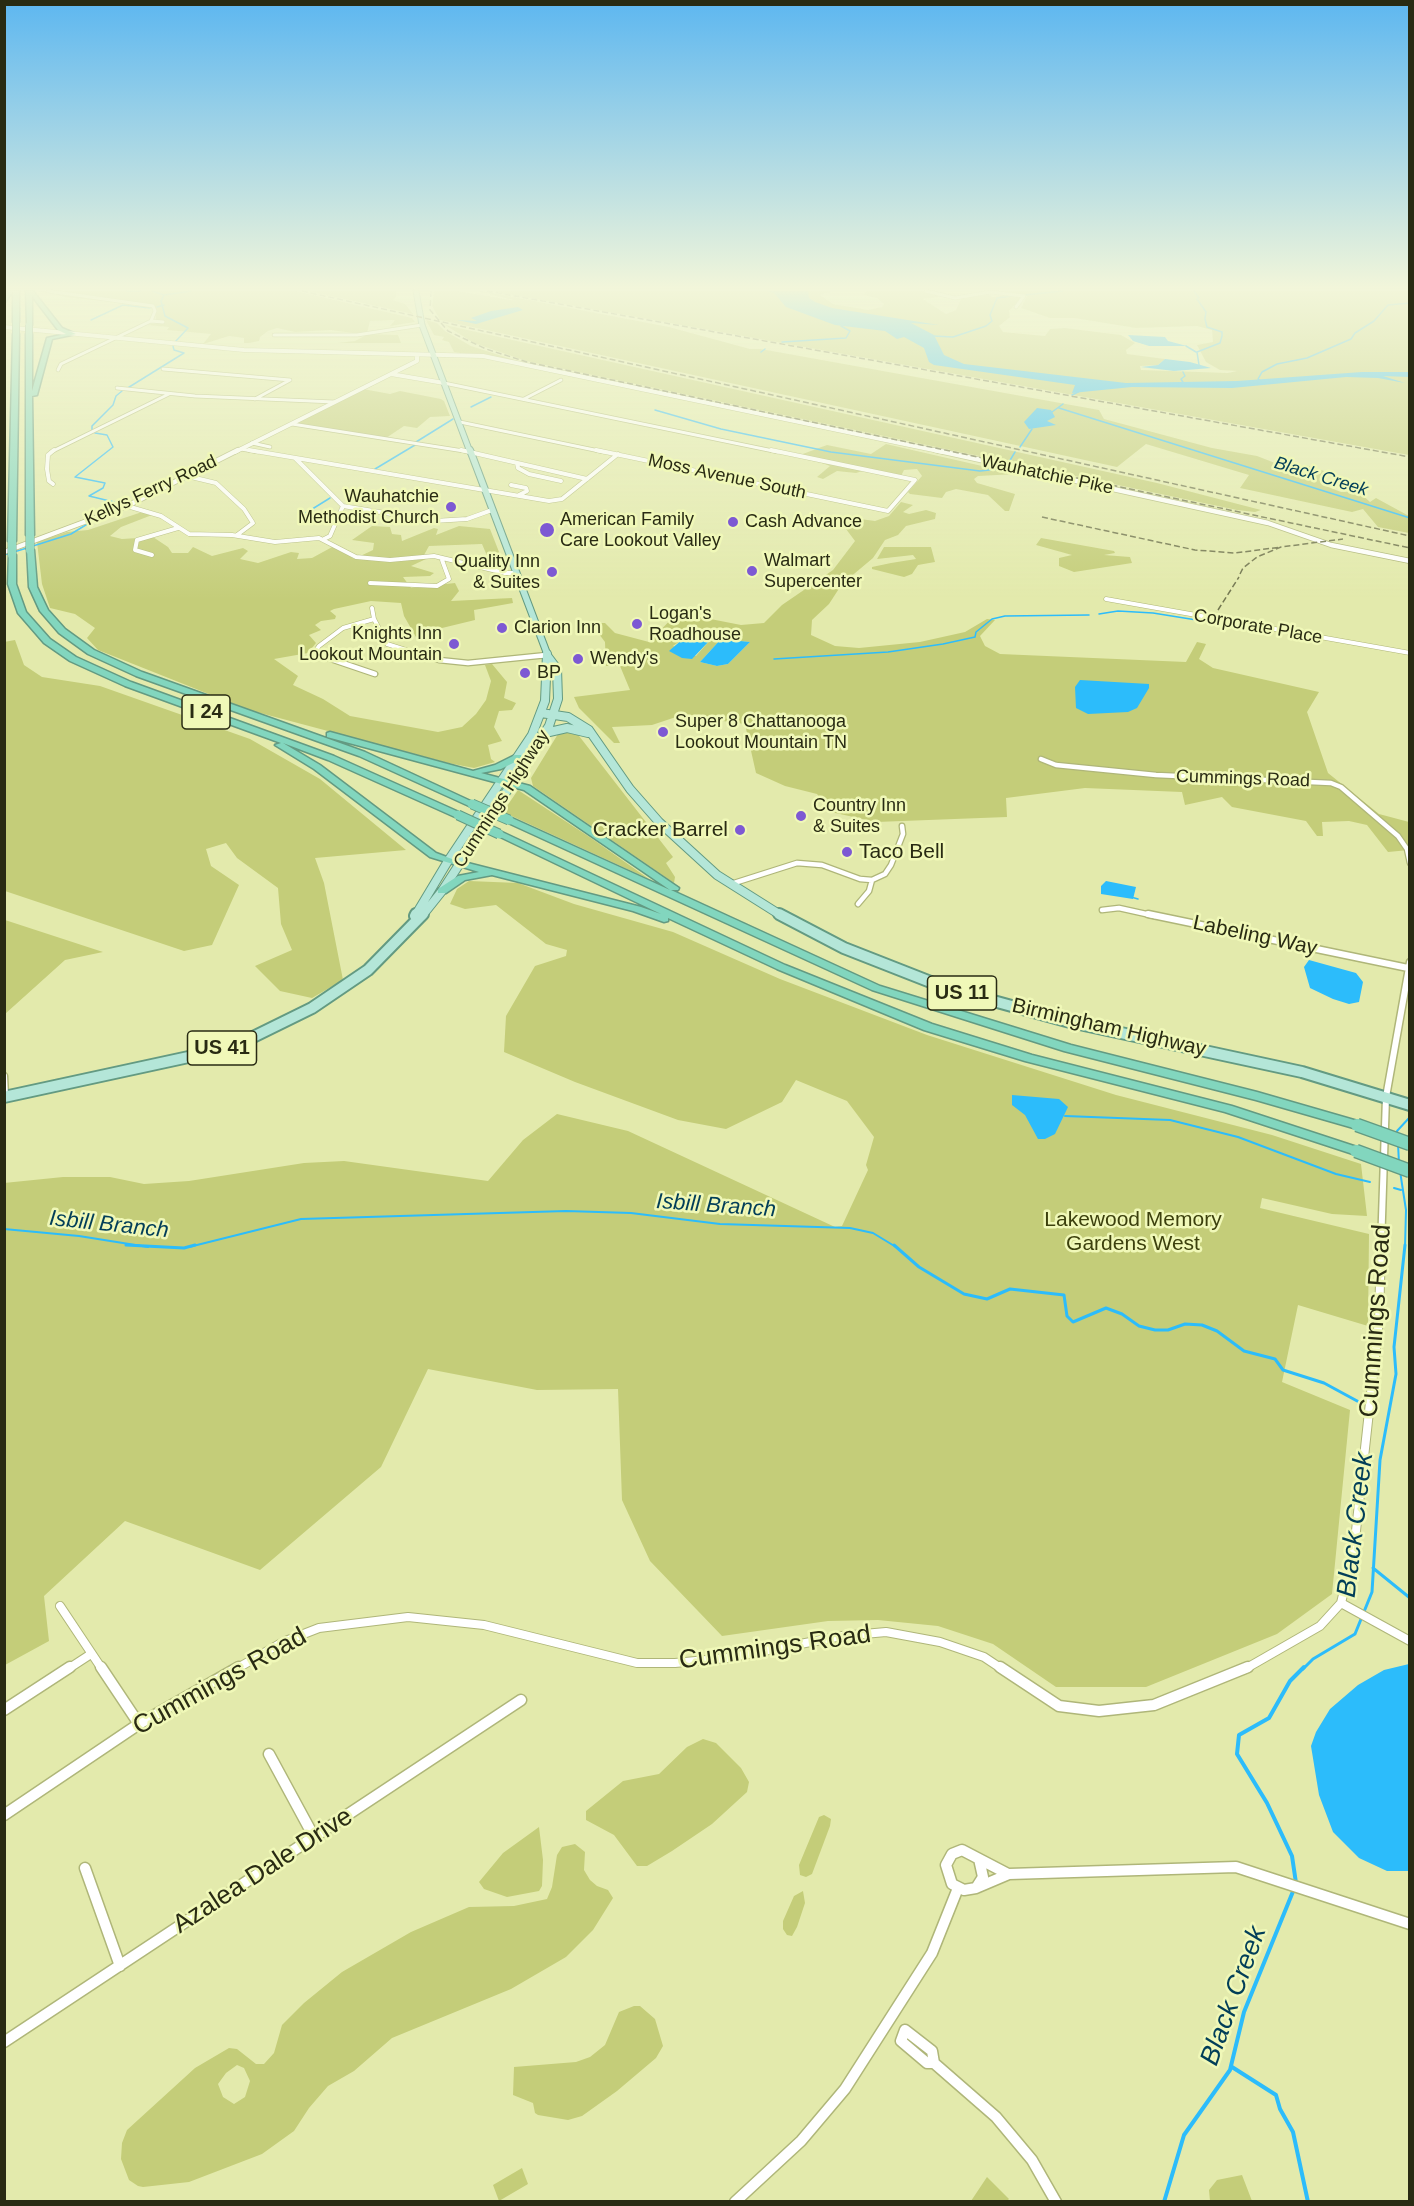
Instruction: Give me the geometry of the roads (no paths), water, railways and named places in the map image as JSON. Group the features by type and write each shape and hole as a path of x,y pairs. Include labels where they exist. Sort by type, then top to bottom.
{"highway":[{"name":"I 24","path":"14,394 12,541 8,553 12,584 16,601 33,627 47,641 73,659 106,675 332,758 723,940 857,999 928,1027 1029,1058 1228,1109 1410,1171"},
{"name":"I 24","path":"30,394 30,576 38,600 51,619 74,641 139,674 362,754 705,908 876,988 1068,1048 1257,1096 1357,1125 1410,1144"},
{"path":"30,411 34,394"},
{"path":"240,710 528,788 705,908"},
{"path":"235,722 317,767 433,855 448,861 637,909 723,940"},
{"path":"462,770 477,771 498,767 518,757"},
{"path":"442,891 455,881 468,876 501,873"}],"main road":[{"name":"Cummings Highway","path":"5,1096 207,1053 251,1038 338,992 368,970 408,930 442,891 516,783 554,714 558,694 557,669 547,656 448,394"},
{"name":"Cummings Highway","path":"408,930 448,861 518,757 541,713 545,700 547,656"},
{"path":"558,694 566,710 581,724"},
{"name":"Birmingham Highway","path":"541,713 554,714 581,724 592,735 630,789 659,822 679,843 731,884 770,910 844,948 946,988 1070,1022 1302,1072 1410,1105"},
{"path":"545,733 560,728 573,728 592,735"}],"street":[{"path":"53,484 49,481 48,455 170,394 334,402"},
{"path":"255,399 264,394"},
{"name":"Kellys Ferry Road","path":"8,553 127,506 350,394"},
{"path":"494,394 524,400 535,394"},
{"name":"Wauhatchie Pike","path":"665,394 1268,523 1331,544 1410,561"},
{"name":"Moss Avenue South","path":"460,422 888,511 915,480 524,400"},
{"path":"292,424 471,453 587,479"},
{"path":"252,443 270,447"},
{"path":"241,448 295,459 556,501 618,454"},
{"path":"295,459 343,506 434,521 467,519 492,510"},
{"path":"517,463 518,468 529,474 561,481"},
{"path":"187,476 216,483 244,509 253,523 237,536"},
{"path":"511,484 528,491 519,495"},
{"path":"127,506 161,516 193,535 237,536 269,542 324,539 356,557 390,560 434,556 442,560 516,573"},
{"path":"324,539 330,536 343,506"},
{"path":"152,555 135,550 136,540 178,528"},
{"path":"370,583 437,586 449,579 442,560"},
{"name":"Corporate Place","path":"1106,599 1410,653"},
{"path":"372,608 374,619 391,647 413,651 439,660 468,663 547,656"},
{"path":"374,619 343,628 315,652 317,656 375,674"},
{"name":"Cummings Road","path":"1041,759 1056,765 1156,775 1331,783 1341,787 1398,836 1407,849 1410,863"},
{"path":"731,884 798,863 822,865 860,879 872,880 885,874 891,865 903,834 902,826"},
{"path":"858,904 869,891 872,880"},
{"name":"Labeling Way","path":"1102,910 1119,908 1409,965"},
{"name":"Cummings Road","path":"4,1815 139,1724 283,1642 319,1628 408,1617 484,1625 637,1663 675,1663 727,1658 842,1636 886,1632 940,1642 984,1658 1059,1706 1099,1711 1154,1706 1245,1669 1284,1649 1320,1626 1341,1603 1357,1527 1379,1320 1386,1097 1409,965"},
{"path":"4,1076 5,1096"},
{"path":"1341,1603 1410,1641"},
{"path":"60,1606 139,1724"},
{"path":"4,1710 91,1654"},
{"name":"Azalea Dale Drive","path":"4,2042 521,1700"},
{"path":"269,1754 314,1837"},
{"path":"1009,1874 962,1850 948,1859 946,1871 958,1888 971,1890 1009,1874 1236,1867 1280,1879 1410,1924"},
{"path":"976,1887 983,1877 979,1859"},
{"path":"85,1868 120,1965"},
{"path":"735,2202 801,2141 845,2089 898,2010 932,1953 958,1888"},
{"path":"934,2063 996,2117 1032,2160 1056,2202"}],"water":[{"path":"1037,408 1051,410 1055,417 1047,421 1056,425 1029,429 1024,422"},
{"path":"707,637 711,639 692,659 682,658 669,651 684,638"},
{"path":"721,639 750,642 728,664 717,666 700,662"},
{"path":"1080,680 1149,684 1149,688 1137,708 1128,712 1088,714 1076,708 1075,687"},
{"path":"1106,881 1136,887 1133,899 1101,894 1101,886"},
{"path":"1309,960 1356,973 1363,982 1359,1002 1349,1004 1310,988 1304,967"},
{"path":"1012,1095 1059,1099 1068,1107 1055,1134 1045,1139 1038,1139 1025,1115 1012,1105"},
{"path":"1409,1664 1409,1871 1387,1871 1359,1858 1333,1832 1319,1795 1311,1746 1316,1732 1330,1709 1358,1685 1384,1670"}],"waterway":[{"path":"92,432 92,426 113,405 118,394"},
{"path":"471,407 491,397"},
{"name":"Black Creek","path":"1052,412 1063,404"},
{"name":"Black Creek","path":"1059,408 1410,518"},
{"path":"655,410 721,429 831,452 980,471 999,469"},
{"path":"416,442 453,419"},
{"path":"1020,447 1032,429"},
{"path":"95,433 107,435 113,447 75,477 105,483 103,488 89,496 114,502 95,516"},
{"path":"375,469 415,445"},
{"path":"1009,462 1015,452"},
{"path":"301,516 330,498"},
{"path":"33,546 71,534 89,523"},
{"path":"4,555 27,548"},
{"path":"1099,614 1118,611 1153,613 1209,622"},
{"path":"774,659 888,652 943,644 975,637 976,632 992,619 1005,616 1089,615"},
{"path":"1131,897 1138,899"},
{"path":"1065,1116 1170,1120 1238,1137 1336,1174 1370,1182"},
{"name":"Black Creek","path":"1398,1136 1397,1131 1410,1117"},
{"name":"Black Creek","path":"1398,1144 1399,1163"},
{"name":"Black Creek","path":"1400,1171 1406,1210 1405,1247"},
{"path":"1394,1188 1401,1190"},
{"name":"Isbill Branch","path":"189,1247 301,1219 566,1211 631,1213 720,1224 850,1228 873,1233 896,1247"},
{"name":"Isbill Branch","path":"4,1229 79,1236 140,1246"},
{"name":"Isbill Branch","path":"126,1245 140,1246"},
{"name":"Isbill Branch","path":"140,1246 184,1248 195,1245"},
{"name":"Isbill Branch","path":"894,1245 919,1267 964,1294 987,1299 1010,1289 1064,1295 1067,1316 1073,1322 1106,1308 1122,1314 1139,1326 1155,1330 1168,1330 1185,1324 1202,1325 1217,1331 1244,1351 1275,1359 1283,1370 1324,1383 1359,1402"},
{"name":"Black Creek","path":"1373,1568 1380,1460 1396,1374 1394,1347 1405,1245"},
{"name":"Isbill Branch","path":"140,1246 148,1247"},
{"name":"Black Creek","path":"1303,1669 1313,1659 1355,1634 1372,1592 1373,1568"},
{"path":"1373,1568 1410,1598"},
{"name":"Black Creek","path":"1296,1883 1292,1856 1267,1803 1237,1754 1239,1735 1269,1718 1290,1681 1304,1667"},
{"name":"Black Creek","path":"1164,2202 1184,2135 1230,2070 1244,2012 1294,1889"},
{"path":"1232,2067 1276,2095 1280,2109 1293,2132 1308,2202"}],"railway":[{"path":"679,394 1410,548"},
{"path":"768,394 1410,536"},
{"path":"1059,394 1410,457"},
{"path":"1042,517 1195,550 1235,553 1281,547"},
{"path":"1281,547 1343,539"},
{"path":"1240,574 1243,568 1257,557 1281,547"},
{"path":"1218,610 1239,577"}],"place":[{"name":"Wauhatchie Methodist Church","path":"451,507"},
{"name":"Cash Advance","path":"733,522"},
{"name":"American Family Care Lookout Valley","path":"547,530"},
{"name":"Walmart Supercenter","path":"752,571"},
{"name":"Quality Inn & Suites","path":"552,572"},
{"name":"Logan's Roadhouse","path":"637,624"},
{"name":"Clarion Inn","path":"502,628"},
{"name":"Knights Inn Lookout Mountain","path":"454,644"},
{"name":"Wendy's","path":"578,659"},
{"name":"BP","path":"525,673"},
{"name":"Super 8 Chattanooga Lookout Mountain TN","path":"663,732"},
{"name":"Country Inn & Suites","path":"801,816"},
{"name":"Cracker Barrel","path":"740,830"},
{"name":"Taco Bell","path":"847,852"}],"park label":[{"name":"Lakewood Memory Gardens West","path":"1133,1232"}]}
